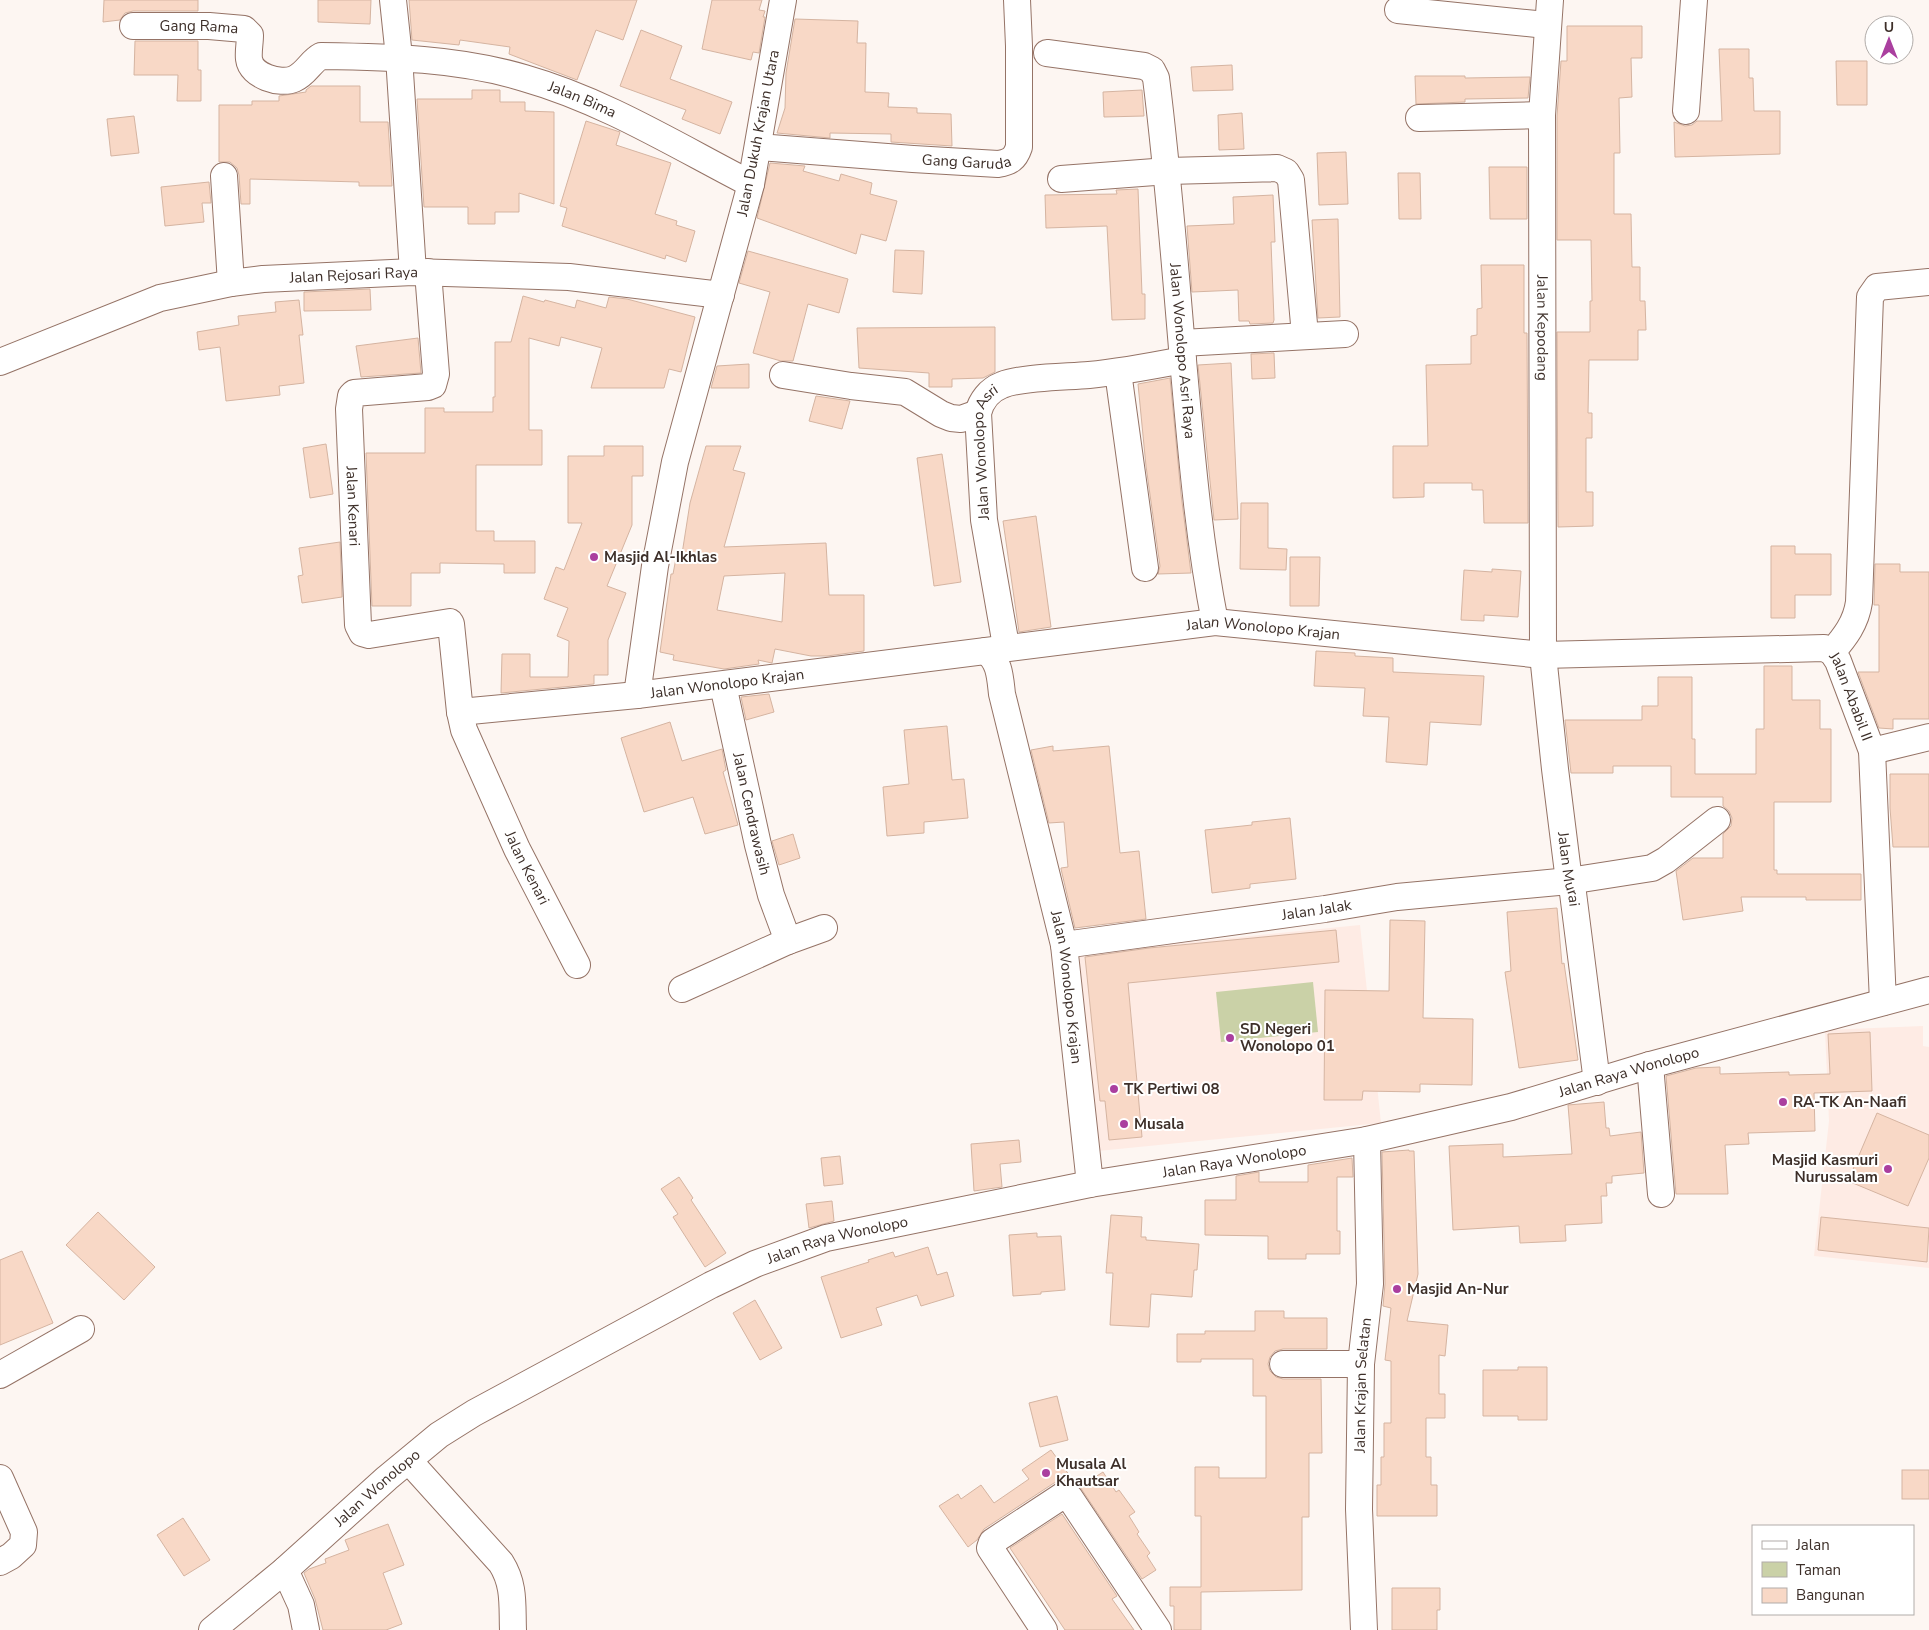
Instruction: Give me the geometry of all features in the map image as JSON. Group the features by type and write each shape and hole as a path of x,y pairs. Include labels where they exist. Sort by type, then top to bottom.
{"street":[{"path":"393,0 421,272"},
{"name":"Jalan Dukuh Krajan Utara","path":"721,295 751,184 783,0"},
{"name":"Gang Garuda","path":"758,147 913,159 998,164 1009,162 1016,155 1019,147 1020,46 1018,0"},
{"path":"1686,111 1694,0"},
{"path":"1398,10 1548,12"},
{"name":"Jalan Kepodang","path":"1543,655 1542,115 1548,12"},
{"name":"Gang Rama","path":"133,26 209,26 244,29 250,35 248,59 252,68 261,75 285,81 293,80 300,76 321,56 399,57"},
{"name":"Jalan Wonolopo Asri Raya","path":"1047,53 1144,66 1152,70 1156,78 1168,171 1192,472 1208,587 1215,622"},
{"name":"Jalan Bima","path":"399,57 468,65 525,78 608,109 751,184"},
{"path":"1419,118 1542,115"},
{"path":"1061,179 1168,171 1277,168 1286,172 1291,180 1305,335"},
{"path":"224,176 231,283"},
{"name":"Jalan Rejosari Raya","path":"0,362 160,298 231,283 263,279 421,272 569,277 721,295"},
{"name":"Jalan Kenari","path":"421,272 436,374 433,385 354,393 350,402 358,624 362,633 369,635 450,622 460,712 464,730 517,849 577,965"},
{"path":"1832,652 1851,627 1857,614 1870,297 1877,287 1929,282"},
{"name":"Jalan Wonolopo Krajan","path":"721,295 675,462 656,566 636,695 1215,622 1543,655"},
{"name":"Jalan Wonolopo Asri","path":"994,649 1005,640 984,520 978,413 980,404 990,392 1002,385 1022,381 1118,372 1183,351 1305,335 1345,334"},
{"path":"1118,372 1145,568"},
{"path":"783,375 851,386 905,392 951,418 961,419 978,413"},
{"name":"Jalan Ababil II","path":"1543,655 1824,648 1832,652 1838,661 1872,751 1883,1002"},
{"name":"Jalan Wonolopo Krajan","path":"994,649 994,658 998,666 1002,694 1064,945 1090,1184"},
{"name":"Jalan Murai","path":"1543,655 1569,881 1574,893 1597,1082"},
{"name":"Jalan Cendrawasih","path":"723,684 760,853 771,894 788,941"},
{"path":"460,712 636,695"},
{"path":"1872,751 1929,737"},
{"name":"Jalan Jalak","path":"1064,945 1325,910 1397,896 1569,881 1652,868 1666,860 1717,820"},
{"path":"682,989 788,941 824,928"},
{"name":"Jalan Raya Wonolopo","path":"556,1369 755,1264 826,1238 1090,1184 1367,1140 1511,1107 1650,1065 1929,990"},
{"path":"1650,1065 1661,1194"},
{"name":"Jalan Krajan Selatan","path":"1364,1630 1359,1509 1361,1364 1370,1284 1367,1140"},
{"path":"0,1375 81,1329"},
{"path":"1283,1364 1361,1364"},
{"name":"Jalan Wonolopo","path":"212,1630 286,1570 387,1478 439,1435 467,1417 556,1369"},
{"path":"409,1461 501,1563 508,1574 512,1591 513,1630"},
{"path":"0,1478 24,1532 23,1545 11,1556 0,1562"},
{"path":"1044,1630 990,1548 992,1542 1066,1495 1070,1498 1158,1630"},
{"path":"286,1570 301,1605 306,1630"}],"shaded area":[{"name":"SD Negeri Wonolopo 01","path":"1360,925 1381,1123 1098,1151 1079,953"},
{"path":"1923,1026 1923,1046 1929,1047 1929,1268 1814,1256 1829,1121 1825,1030"}],"green space":[{"path":"1313,982 1318,1032 1221,1042 1216,992"}],"building":[{"path":"104,0 198,0 198,11 133,11 125,13 120,20 103,22"},
{"path":"318,0 371,0 370,24 318,22"},
{"path":"409,0 637,0 623,40 596,30 577,80 509,54 510,47 460,40 459,45 412,40"},
{"path":"712,0 762,0 759,10 765,11 763,17 765,17 759,53 753,52 751,60 702,49"},
{"path":"795,19 858,21 857,43 866,43 865,92 889,93 888,107 917,108 917,113 951,114 952,146 891,142 891,134 830,133 830,138 777,133 785,108 786,73"},
{"path":"1567,26 1642,26 1642,58 1631,58 1632,97 1619,98 1620,153 1614,153 1614,214 1631,214 1632,267 1640,267 1640,301 1645,301 1646,330 1638,330 1638,360 1589,360 1588,413 1592,413 1592,438 1586,438 1586,492 1593,492 1593,526 1558,527 1557,332 1590,332 1590,301 1592,301 1591,240 1557,240 1557,116 1561,61 1567,61"},
{"path":"641,30 682,46 670,79 732,102 720,134 682,119 686,110 620,86"},
{"path":"135,41 198,41 198,70 201,70 201,101 177,101 178,75 134,75"},
{"path":"1719,49 1749,49 1749,78 1753,78 1754,111 1780,111 1780,154 1675,157 1674,122 1685,126 1692,125 1697,121 1722,121"},
{"path":"1836,61 1864,61 1864,65 1867,65 1867,105 1837,105"},
{"path":"1232,65 1233,90 1193,91 1191,67"},
{"path":"1415,76 1465,76 1465,78 1530,77 1528,98 1465,99 1465,102 1416,104"},
{"path":"311,86 360,86 360,122 388,122 392,186 359,186 359,182 250,179 250,204 241,204 237,168 230,162 219,162 219,105 252,105 252,101 279,101 279,96 306,92"},
{"path":"472,90 500,90 500,102 525,102 525,111 554,112 554,204 519,193 519,212 495,212 495,224 468,224 468,207 424,207 417,99 472,99"},
{"path":"1142,90 1144,116 1104,117 1103,92"},
{"path":"1242,113 1244,149 1219,150 1218,115"},
{"path":"134,116 139,153 111,156 107,119"},
{"path":"586,121 620,132 616,145 671,163 655,214 677,221 676,225 695,231 686,262 666,255 665,259 562,226 567,208 560,206"},
{"path":"1346,152 1348,204 1319,205 1317,153"},
{"path":"770,163 805,166 803,171 839,181 841,174 872,183 870,194 897,201 886,241 861,234 856,254 757,218"},
{"path":"1489,167 1527,167 1527,219 1490,219"},
{"path":"1398,173 1420,173 1421,219 1399,219"},
{"path":"209,182 211,203 202,203 204,222 165,226 161,187"},
{"path":"1138,189 1142,294 1145,294 1145,319 1112,320 1107,226 1046,228 1045,195 1117,194 1116,190"},
{"path":"1273,195 1275,242 1271,242 1274,320 1273,323 1250,324 1249,321 1239,321 1238,290 1192,292 1187,226 1234,224 1233,197"},
{"path":"1338,219 1340,317 1318,318 1312,220"},
{"path":"895,250 924,251 922,294 893,292"},
{"path":"748,251 848,279 839,313 808,304 793,361 781,361 753,353 770,292 739,283"},
{"path":"1481,265 1524,265 1524,333 1527,333 1528,523 1484,523 1483,490 1472,490 1472,483 1424,483 1424,497 1393,498 1393,446 1428,446 1426,365 1471,364 1471,336 1477,335 1477,309 1482,308"},
{"path":"370,289 371,310 304,311 304,292"},
{"path":"523,296 575,308 577,300 606,308 609,297 627,299 695,317 681,372 669,369 664,388 591,388 602,348 561,337 559,346 529,338 529,430 542,430 542,465 476,465 476,531 494,531 494,541 535,541 535,573 504,573 504,564 440,563 440,573 411,573 411,606 372,606 366,453 425,453 425,408 444,408 444,412 493,412 493,397 495,397 495,342 511,342"},
{"path":"299,300 303,335 299,335 304,383 279,386 280,395 226,401 220,347 199,350 197,332 239,325 238,316 276,312 275,302"},
{"path":"995,327 995,372 983,378 952,379 952,387 929,387 929,373 859,368 857,328"},
{"path":"418,338 421,373 361,377 356,346"},
{"path":"1274,353 1275,378 1252,379 1251,354"},
{"path":"1231,363 1238,519 1214,520 1198,365"},
{"path":"749,364 749,388 711,388 717,366"},
{"path":"1170,378 1191,573 1158,574 1160,566 1146,466 1138,384"},
{"path":"816,396 850,401 842,429 809,421"},
{"path":"326,444 333,494 310,498 303,448"},
{"path":"604,446 643,446 643,476 632,476 632,525 607,586 626,593 608,640 608,675 594,675 594,684 501,693 502,654 530,654 530,677 568,677 569,641 557,636 568,608 544,599 556,567 564,570 582,523 568,523 568,456 604,456"},
{"path":"706,446 741,446 733,470 745,473 724,547 826,543 829,595 864,595 864,651 827,656 811,656 775,649 772,663 758,660 759,664 724,669 673,660 674,655 660,652 671,574 673,574 677,553 682,554 690,503","holes":["785,573 782,622 717,610 724,576"]},
{"path":"942,454 961,582 934,586 917,458"},
{"path":"1241,503 1268,503 1268,548 1287,549 1286,570 1240,569"},
{"path":"1036,516 1051,627 1019,632 1003,521"},
{"path":"340,542 342,597 302,603 298,576 303,575 299,548"},
{"path":"1771,546 1795,546 1795,554 1831,554 1831,595 1795,595 1795,618 1771,618"},
{"path":"1290,557 1320,557 1319,606 1290,606"},
{"path":"1875,564 1900,564 1900,572 1929,572 1929,719 1893,719 1893,729 1879,728 1858,672 1879,672 1879,605 1874,605"},
{"path":"1492,569 1521,571 1518,617 1484,615 1484,621 1461,620 1464,570 1492,572"},
{"path":"1316,651 1355,653 1355,656 1393,658 1393,672 1484,676 1481,725 1430,722 1427,765 1386,762 1389,717 1363,716 1365,688 1314,686"},
{"path":"1764,666 1792,666 1792,700 1820,700 1820,729 1831,729 1831,802 1774,802 1774,870 1777,870 1777,874 1861,874 1861,900 1806,900 1806,897 1741,897 1743,911 1683,920 1676,871 1693,858 1723,858 1723,834 1731,826 1732,818 1729,811 1723,806 1723,797 1671,797 1671,766 1613,766 1613,773 1571,773 1565,720 1642,720 1642,706 1658,706 1658,677 1692,677 1692,739 1695,739 1695,774 1756,774 1756,729 1764,729"},
{"path":"769,694 774,712 746,720 741,697"},
{"path":"670,722 682,761 722,749 726,770 723,772 738,825 705,834 693,797 644,812 621,738"},
{"path":"947,726 952,780 964,779 968,818 924,822 924,833 887,836 883,787 909,784 904,730"},
{"path":"1053,746 1053,751 1109,746 1120,853 1139,851 1146,919 1075,928 1061,869 1068,867 1064,822 1049,823 1031,750"},
{"path":"1890,774 1929,774 1929,847 1893,847"},
{"path":"1290,818 1296,879 1250,884 1250,888 1212,893 1205,830 1252,825 1252,822"},
{"path":"793,834 800,858 779,865 772,841"},
{"path":"1557,908 1562,964 1564,963 1578,1060 1519,1068 1505,972 1511,971 1507,912"},
{"path":"1390,920 1425,921 1423,1018 1473,1019 1472,1085 1420,1084 1420,1092 1363,1091 1362,1100 1324,1100 1325,990 1389,991"},
{"path":"1336,930 1339,962 1128,983 1142,1137 1109,1140 1105,1101 1100,1101 1085,957 1149,948"},
{"path":"1870,1032 1872,1091 1814,1093 1815,1131 1748,1133 1749,1144 1725,1145 1728,1194 1676,1194 1666,1076 1696,1068 1720,1067 1720,1074 1789,1072 1789,1075 1830,1074 1828,1034"},
{"path":"1604,1102 1606,1128 1609,1128 1610,1136 1641,1132 1644,1173 1612,1176 1612,1183 1606,1183 1607,1196 1601,1196 1602,1223 1565,1225 1566,1241 1520,1243 1519,1226 1453,1230 1449,1146 1503,1144 1503,1157 1572,1154 1568,1105"},
{"name":"Masjid Kasmuri Nurussalam","path":"1877,1113 1929,1135 1929,1158 1908,1206 1848,1181"},
{"path":"1019,1140 1021,1162 1000,1164 1002,1187 974,1191 971,1144"},
{"path":"1414,1151 1418,1274 1407,1321 1448,1325 1445,1356 1439,1355 1439,1394 1445,1394 1445,1418 1426,1418 1426,1457 1431,1457 1431,1485 1437,1485 1437,1516 1377,1516 1377,1485 1381,1485 1381,1457 1384,1457 1384,1423 1391,1423 1391,1361 1385,1360 1391,1308 1383,1306 1385,1284 1382,1152"},
{"path":"840,1156 843,1184 824,1186 821,1158"},
{"path":"1352,1158 1353,1177 1337,1177 1337,1231 1340,1231 1340,1254 1306,1254 1306,1259 1268,1259 1268,1236 1205,1235 1205,1200 1236,1200 1236,1176 1259,1172 1259,1182 1308,1182 1308,1165"},
{"path":"679,1177 693,1198 691,1200 726,1253 705,1267 673,1217 678,1214 661,1189"},
{"path":"832,1201 834,1221 809,1228 806,1204"},
{"path":"98,1212 155,1267 124,1300 66,1245"},
{"path":"1111,1215 1142,1217 1141,1237 1146,1237 1146,1240 1199,1244 1197,1270 1194,1270 1192,1297 1151,1294 1149,1327 1110,1325 1113,1273 1106,1273"},
{"path":"1821,1217 1929,1228 1927,1262 1818,1250"},
{"path":"1037,1233 1037,1237 1061,1236 1065,1290 1013,1296 1009,1235"},
{"path":"928,1247 937,1275 947,1272 954,1296 921,1306 917,1295 876,1308 882,1325 841,1338 821,1277 869,1262 868,1260 893,1252 895,1257"},
{"path":"22,1251 53,1323 0,1345 0,1260"},
{"path":"755,1300 782,1348 760,1360 733,1313"},
{"path":"1255,1311 1284,1311 1284,1318 1327,1318 1327,1349 1283,1349 1275,1351 1270,1357 1268,1364 1270,1371 1276,1377 1283,1379 1321,1379 1322,1453 1309,1453 1309,1517 1302,1517 1302,1590 1201,1592 1201,1630 1174,1630 1174,1606 1170,1606 1170,1587 1201,1587 1201,1516 1195,1516 1195,1467 1219,1467 1219,1478 1266,1478 1266,1396 1253,1396 1253,1359 1201,1359 1201,1362 1177,1362 1177,1334 1205,1334 1205,1331 1255,1331"},
{"path":"1518,1367 1547,1367 1547,1420 1518,1420 1518,1416 1483,1416 1483,1370 1518,1370"},
{"path":"1057,1396 1068,1440 1040,1447 1029,1403"},
{"path":"1051,1450 1075,1483 1065,1480 1054,1483 984,1529 977,1540 968,1547 939,1506 958,1494 961,1499 981,1485 994,1503 1029,1479 1022,1470"},
{"path":"1902,1470 1929,1470 1929,1499 1902,1499"},
{"path":"1103,1472 1116,1492 1119,1490 1135,1512 1129,1516 1139,1532 1137,1534 1150,1553 1147,1556 1156,1570 1142,1579 1080,1487"},
{"path":"1062,1514 1117,1596 1112,1599 1134,1630 1065,1630 1010,1548"},
{"path":"183,1518 210,1560 184,1576 157,1535"},
{"path":"388,1524 404,1565 383,1573 402,1624 386,1630 323,1630 315,1599 304,1573 309,1569 326,1563 325,1559 349,1550 345,1540"},
{"path":"1392,1588 1440,1588 1440,1610 1437,1610 1437,1630 1392,1630"}],"place":[{"name":"Masjid Al-Ikhlas","path":"594,557"},
{"name":"SD Negeri Wonolopo 01","path":"1230,1038"},
{"name":"TK Pertiwi 08","path":"1114,1089"},
{"name":"RA-TK An-Naafi","path":"1783,1102"},
{"name":"Musala","path":"1124,1124"},
{"name":"Masjid Kasmuri Nurussalam","path":"1888,1169"},
{"name":"Masjid An-Nur","path":"1397,1289"},
{"name":"Musala Al Khautsar","path":"1046,1473"}]}
